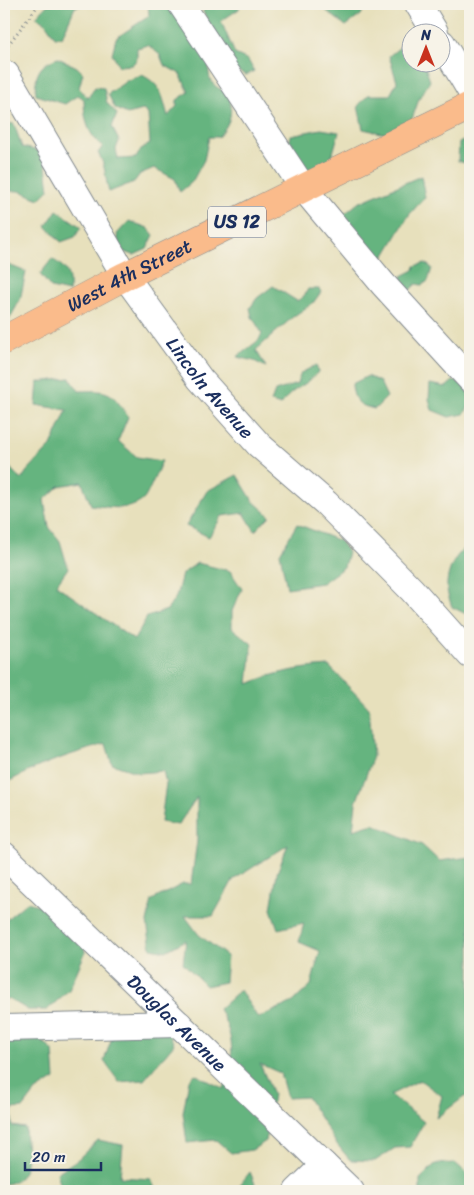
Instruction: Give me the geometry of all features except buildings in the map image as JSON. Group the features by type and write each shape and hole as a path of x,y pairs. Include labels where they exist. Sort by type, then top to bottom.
{"main road":[{"name":"West 4th Street","path":"4,340 125,276 470,106"}],"street":[{"path":"181,4 304,189 383,284 470,379"},
{"path":"418,4 429,22"},
{"path":"452,60 470,90"},
{"name":"Lincoln Avenue","path":"5,62 125,276 200,379 259,444 326,502 412,590 470,655"},
{"name":"Douglas Avenue","path":"4,854 351,1191"},
{"path":"4,1028 179,1024"},
{"path":"297,1191 324,1165"}],"path":[{"path":"5,62 40,4"}],"green space":[{"path":"48,4 90,4 75,7 62,37 55,37 44,21 36,17"},
{"path":"148,4 175,4 210,61 209,73 212,82 224,91 230,92 229,121 218,137 209,137 204,160 192,182 180,192 175,179 154,168 140,174 134,182 109,192 104,167 98,153 103,146 93,137 90,131 84,99 78,95 65,104 36,95 37,76 42,67 58,58 77,67 83,73 79,88 88,98 95,87 104,88 107,103 117,114 112,127 119,141 116,149 118,159 136,158 141,149 150,144 148,114 143,110 127,114 115,108 108,94 128,80 142,75 157,87 168,116 177,106 177,100 189,92 180,74 164,65 160,55 148,45 137,48 137,59 132,65 119,66 112,54 116,38 149,16"},
{"path":"206,4 240,4 239,9 221,21 235,54 248,60 254,71 246,75 235,70 203,12"},
{"path":"324,4 366,4 361,15 346,26 324,9"},
{"path":"402,47 402,72 427,72 430,81 419,99 410,125 390,135 363,129 358,106 368,95 390,95 397,82 389,56"},
{"path":"4,123 14,124 22,147 39,151 45,158 49,190 40,199 18,191 4,194"},
{"path":"321,129 339,132 328,170 284,173 291,135"},
{"path":"470,137 470,160 465,163 458,161 459,143"},
{"path":"421,176 425,197 409,215 384,257 367,252 342,216 358,203"},
{"path":"57,210 81,227 75,237 61,242 46,226"},
{"path":"129,221 148,228 154,235 147,249 134,255 120,251 117,234"},
{"path":"52,259 67,272 69,292 51,288 40,274"},
{"path":"4,263 26,272 20,300 5,327"},
{"path":"425,263 432,268 428,281 422,285 416,284 407,293 403,286 402,276 414,270 415,266"},
{"path":"273,286 297,301 304,296 308,289 319,289 321,292 313,303 294,316 256,350 266,367 254,361 237,357 259,340 262,333 252,317 250,308 257,298"},
{"path":"316,365 318,372 290,394 281,405 271,402 275,391 297,384 301,373"},
{"path":"368,376 380,382 387,397 375,409 358,402 354,395 352,384"},
{"path":"70,378 79,391 104,392 113,397 128,417 118,441 137,457 162,461 146,497 132,506 119,508 91,505 82,482 59,486 44,500 49,527 60,541 68,568 56,585 134,640 147,617 167,610 176,597 182,574 197,563 230,571 242,589 232,611 232,628 252,644 248,684 288,671 329,666 369,708 373,756 356,803 353,830 373,824 422,845 439,861 470,857 470,1095 464,1097 436,1118 442,1096 420,1080 390,1095 424,1122 410,1147 395,1148 375,1161 350,1160 336,1143 307,1097 287,1098 280,1073 260,1064 273,1094 266,1141 252,1150 231,1153 216,1140 187,1143 183,1113 189,1080 195,1074 224,1089 230,1067 231,1039 219,1009 240,990 258,1018 293,1002 311,985 320,951 299,942 304,923 278,929 271,909 277,873 288,845 233,880 213,916 185,916 199,935 227,956 225,982 206,986 183,963 186,940 166,951 151,948 147,922 152,900 183,884 191,884 197,841 197,797 178,825 161,822 166,783 163,771 139,773 112,764 106,744 40,766 4,785 4,461 21,480 51,446 67,410 36,405 38,382"},
{"path":"453,381 464,386 469,396 470,405 464,414 449,417 432,410 429,399 430,384 446,387"},
{"path":"237,475 253,501 270,516 255,531 244,513 222,516 209,537 186,526 207,491"},
{"path":"297,524 340,541 348,552 344,567 322,583 287,588 280,553"},
{"path":"470,545 470,616 452,607 448,595 447,582 450,569 456,557"},
{"path":"27,902 81,917 85,953 69,990 47,1010 28,1010 8,998 4,1002 4,925 8,918"},
{"path":"160,1015 174,1044 144,1080 119,1082 104,1061 113,1034"},
{"path":"35,1035 53,1051 55,1079 36,1091 23,1108 12,1109 12,1126 25,1128 27,1155 24,1171 20,1177 14,1182 4,1184 4,1124 9,1120 4,1110 4,1036"},
{"path":"98,1140 123,1145 120,1177 151,1179 156,1191 62,1191 57,1173 78,1159"},
{"path":"455,1163 470,1176 470,1191 420,1191 420,1179 435,1164"},
{"path":"250,1172 258,1191 235,1191"}]}
